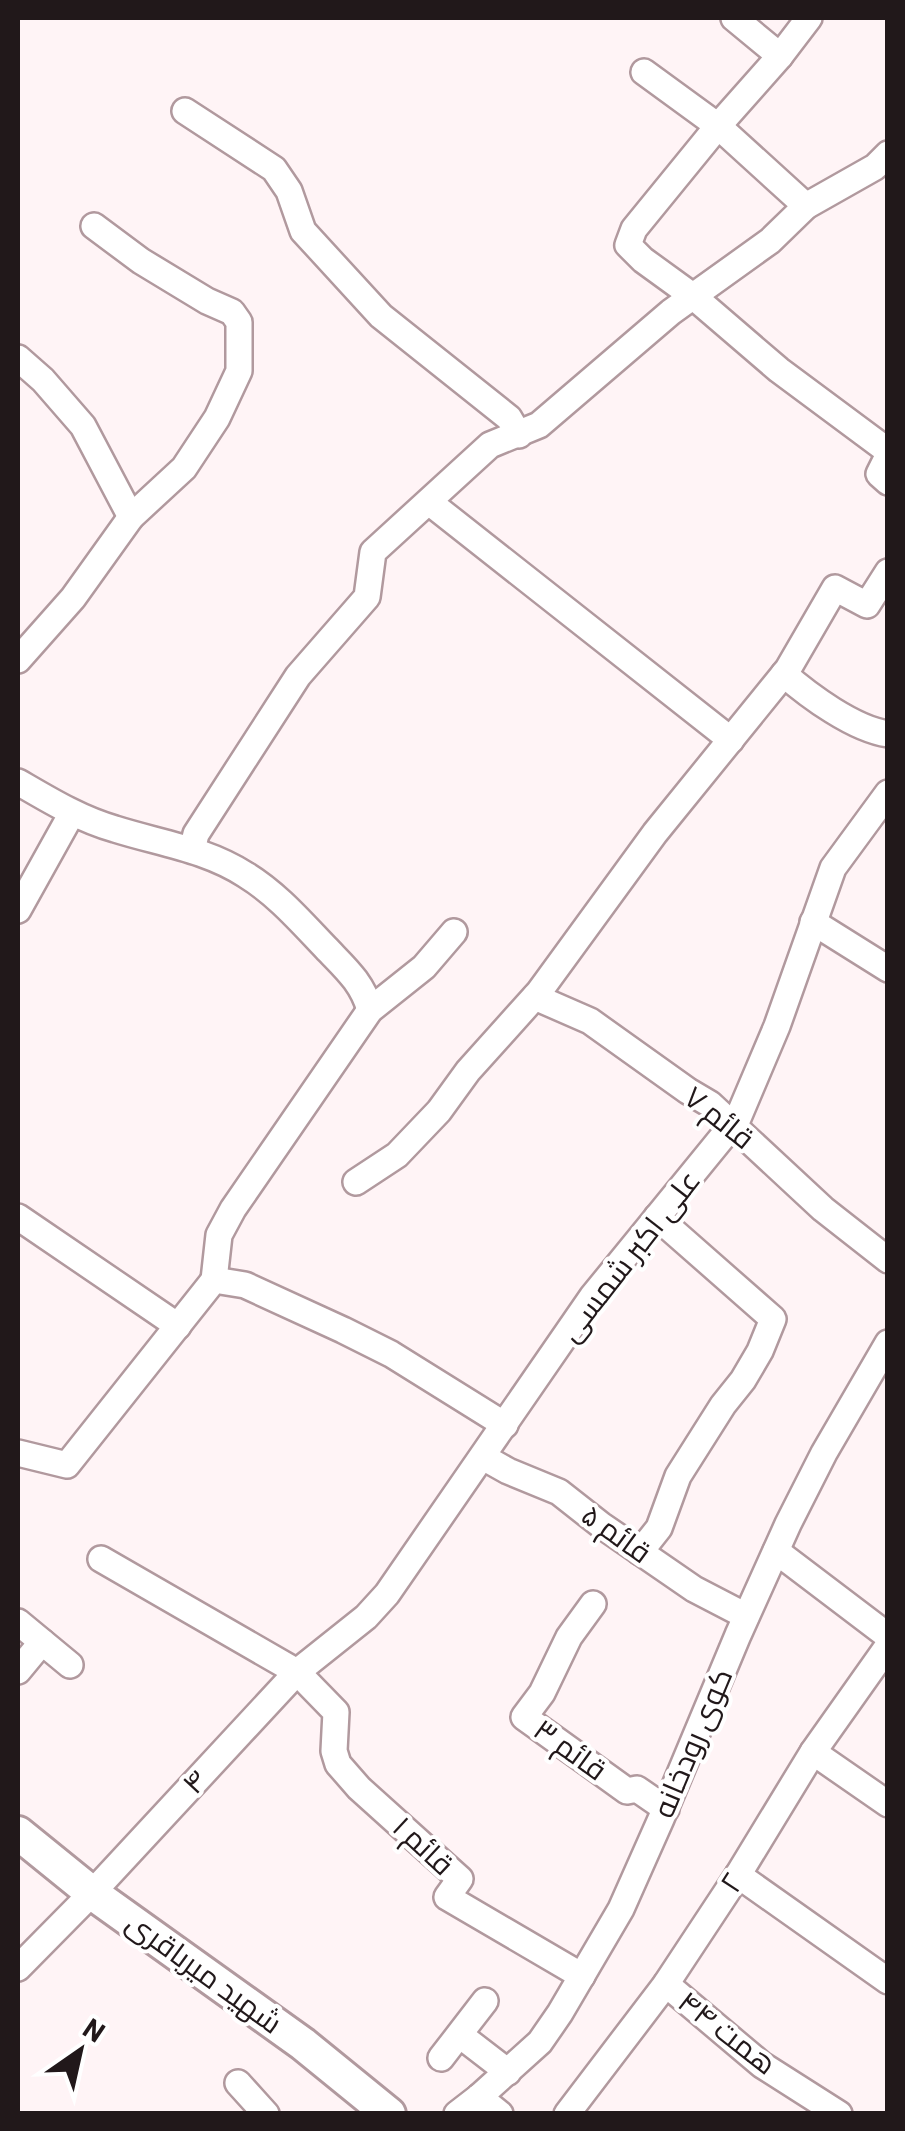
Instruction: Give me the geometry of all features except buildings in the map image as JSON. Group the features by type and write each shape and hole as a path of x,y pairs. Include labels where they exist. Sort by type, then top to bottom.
{"main road":[{"name":"شهید میرباقری","path":"18,1834 92,1893 303,2044 389,2114"}],"street":[{"path":"734,18 780,56"},
{"path":"809,18 634,229 628,245 694,296 885,466"},
{"path":"644,72 718,126 806,206"},
{"path":"184,111 274,169 289,192 304,231 381,316 509,418 519,435"},
{"path":"192,850 196,834 298,676 368,597 373,552 490,445 539,425 670,312 770,241 806,206 875,167 888,154"},
{"path":"18,660 73,598 131,517 184,468 217,418 239,372 239,322 232,312 141,262 94,226"},
{"path":"18,358 43,380 82,426 131,517"},
{"path":"428,502 732,740"},
{"path":"356,1182 397,1155 535,997 655,833 784,674 835,588 867,605 888,572"},
{"path":"784,674 850,720 888,734"},
{"path":"18,782 72,813 112,829 192,850 247,875 278,899 351,971 366,994 370,1010"},
{"name":"علی اکبر شمسی","path":"298,1672 366,1617 387,1594 592,1297 734,1124 777,1026 834,868 888,793"},
{"path":"18,910 72,813"},
{"path":"813,922 888,968"},
{"path":"18,1454 68,1465 214,1280 219,1235 232,1209 370,1010 424,967 454,932"},
{"name":"قائم ۷","path":"535,997 590,1022 710,1104 812,1199 888,1260"},
{"path":"18,1217 178,1326"},
{"path":"640,1552 659,1528 678,1476 743,1380 773,1320 657,1217"},
{"path":"214,1280 246,1286 392,1354 505,1426"},
{"name":"کوی رودخانه","path":"457,2114 540,2042 621,1909 776,1551 824,1453 888,1343"},
{"name":"قائم ۵","path":"483,1457 560,1492 640,1552 746,1616"},
{"path":"776,1551 888,1636"},
{"path":"101,1560 298,1672"},
{"name":"قائم ۳","path":"593,1604 569,1637 542,1693 524,1717 627,1791 637,1789 666,1808"},
{"path":"18,1622 70,1664"},
{"path":"18,1671 42,1642"},
{"name":"۲","path":"575,2111 666,1984 813,1752 888,1646"},
{"name":"۴","path":"18,1968 298,1672"},
{"name":"قائم ۱","path":"298,1672 336,1712 334,1752 338,1764 359,1788 460,1879 448,1898 582,1976"},
{"path":"813,1752 888,1804"},
{"path":"738,1875 888,1980"},
{"name":"همت ۴۴","path":"666,1984 762,2065 839,2114"},
{"path":"441,2058 485,2001"},
{"path":"460,2035 508,2072"},
{"path":"238,2083 266,2114"},
{"path":"479,2097 500,2114"}]}
